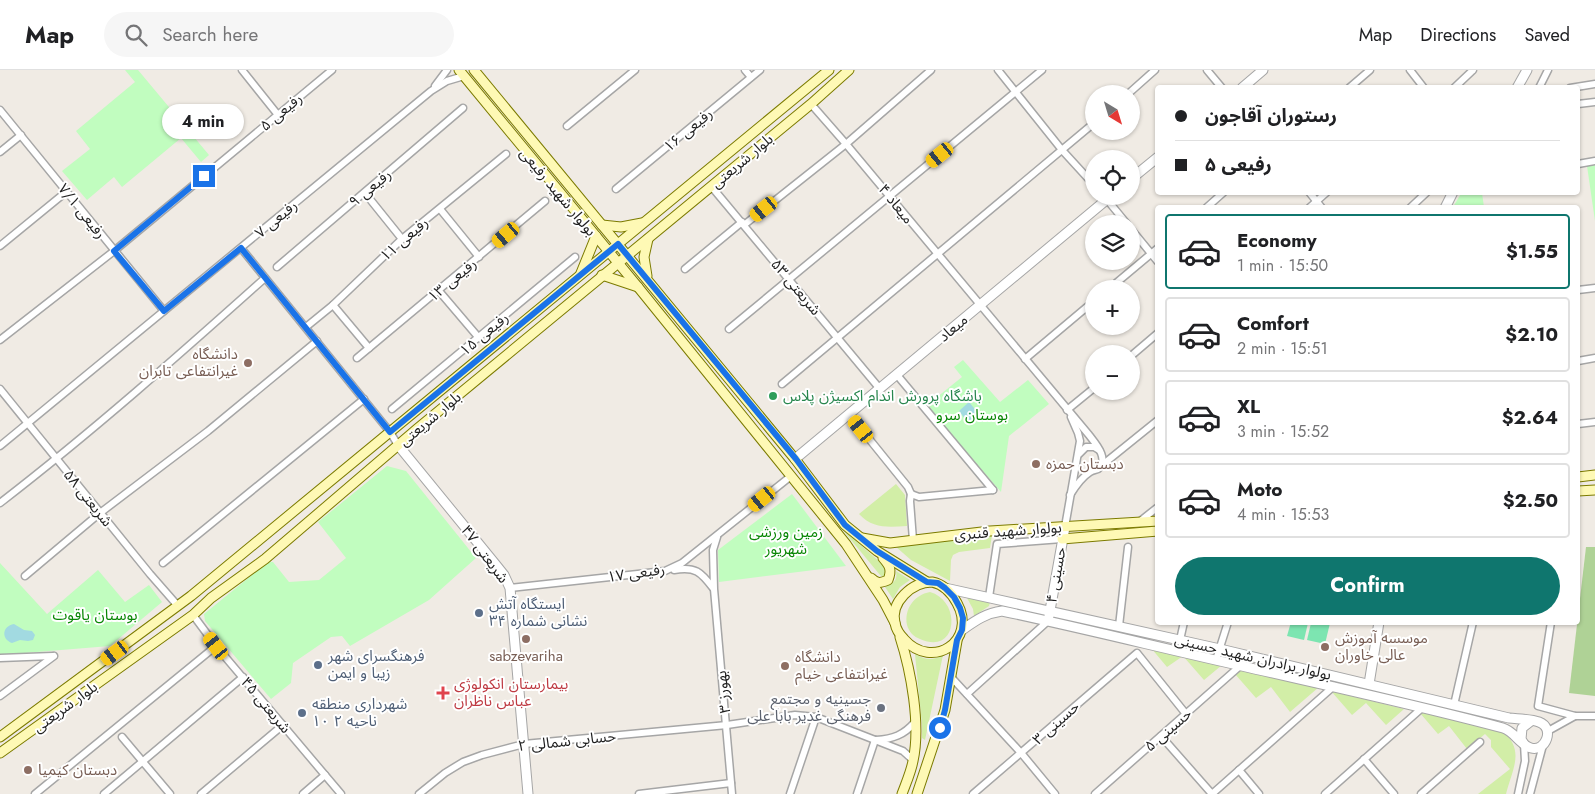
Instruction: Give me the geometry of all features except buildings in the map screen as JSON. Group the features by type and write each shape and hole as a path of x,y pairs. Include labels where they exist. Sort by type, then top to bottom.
{"main road":[{"name":"بولوار شهید رفیعی","path":"474,70 796,459 845,525 877,551 927,582"},
{"name":"بلوار شریعتی","path":"0,753 193,615 211,598 265,559 398,445 849,70"},
{"name":"بلوار شریعتی","path":"0,737 178,606 826,71"},
{"name":"بولوار شهید رفیعی","path":"461,73 638,287 846,544 884,600 896,627"},
{"path":"602,225 621,226 644,222"},
{"path":"581,273 596,236"},
{"path":"647,279 644,257 648,239"},
{"path":"602,275 638,287"},
{"path":"1580,477 1595,475"},
{"path":"1580,491 1595,490"},
{"name":"بولوار شهید قنبری","path":"860,537 890,543 998,530 1139,523 1155,520"},
{"name":"بولوار شهید قنبری","path":"1062,539 1155,531"},
{"path":"867,574 876,582 881,583 888,580 891,573 890,566 877,551"},
{"path":"902,794 913,760 916,722 907,660 896,627 896,605 904,595 920,583 927,582 938,583 954,597 963,618 962,630 957,640 945,710 917,794"},
{"path":"896,627 909,645 931,654 943,652 957,640"}],"street":[{"path":"242,70 278,114"},
{"name":"رفیعی ۵","path":"0,340 114,251 332,70"},
{"path":"431,91 447,70"},
{"path":"567,126 635,70"},
{"path":"745,70 751,77"},
{"name":"رفیعی ۱۶","path":"616,189 760,70"},
{"path":"685,269 742,222 744,225 846,144 931,70"},
{"path":"998,70 1062,150 1085,175"},
{"path":"729,329 1042,70"},
{"path":"1138,85 1155,70"},
{"path":"1207,70 1220,85"},
{"path":"1246,85 1263,70"},
{"path":"1352,85 1370,70"},
{"path":"1410,70 1422,85"},
{"path":"1457,85 1473,70"},
{"path":"1519,85 1528,70"},
{"path":"1540,85 1548,70"},
{"path":"431,91 461,73"},
{"path":"1580,86 1595,84"},
{"name":"رفیعی ۷","path":"0,446 431,91"},
{"path":"1580,104 1595,102"},
{"name":"میعاد ۴","path":"810,104 890,196 1089,435 1101,453"},
{"name":"رفیعی ۹","path":"277,267 463,108"},
{"name":"رفیعی ۷/۱","path":"0,110 164,311"},
{"path":"782,384 1085,131"},
{"path":"0,152 21,135"},
{"name":"رفیعی ۱۱","path":"306,327 402,239 506,154"},
{"path":"1140,172 1155,160"},
{"path":"1580,164 1595,162"},
{"name":"شریعتی ۵۳","path":"711,186 880,388"},
{"path":"0,246 66,192"},
{"path":"365,193 402,239"},
{"path":"1209,205 1221,195"},
{"path":"1311,195 1319,205"},
{"path":"1312,205 1324,195"},
{"path":"1413,205 1425,195"},
{"name":"رفیعی ۱۳","path":"357,358 545,201"},
{"name":"میعاد","path":"796,459 1098,205"},
{"path":"440,209 479,257"},
{"path":"1140,240 1155,258"},
{"path":"241,248 364,399 398,445"},
{"path":"1120,280 1155,250"},
{"name":"رفیعی ۱۵","path":"392,409 575,257"},
{"path":"0,503 56,460 160,372 265,278"},
{"path":"1580,290 1595,288"},
{"path":"439,291 478,338"},
{"path":"333,304 369,348"},
{"path":"1025,359 1085,309"},
{"path":"1140,348 1155,336"},
{"path":"25,576 100,513 208,431 317,341"},
{"path":"1580,361 1595,358"},
{"path":"897,375 993,490 920,497 911,494"},
{"name":"شریعتی ۵۸","path":"0,389 56,460 178,606"},
{"path":"1064,527 1080,441 1068,410 1085,396"},
{"path":"163,562 364,399"},
{"path":"849,414 908,487 911,494 913,540"},
{"path":"1580,424 1595,422"},
{"path":"1070,495 1078,483 1091,471 1121,451 1155,423"},
{"name":"شریعتی ۴۷","path":"398,445 504,575 510,588 528,794"},
{"path":"1091,471 1083,469 1078,463 1078,457 1083,449 1090,446 1101,453 1121,451"},
{"path":"1098,468 1102,462 1101,453"},
{"name":"رفیعی ۱۷","path":"510,588 665,571 682,564 791,476"},
{"path":"1139,523 1155,510"},
{"name":"حسینی ۴","path":"1048,621 1064,527"},
{"name":"بهورز ۳","path":"719,534 713,550 714,589 732,794"},
{"name":"بولوار شهید قنبری","path":"989,597 997,544 1062,539"},
{"path":"1120,626 1128,547"},
{"path":"665,571 683,568 694,570 702,573 714,589"},
{"name":"بولوار برادران شهید حسینی","path":"945,588 1220,649 1509,718 1531,721"},
{"name":"بولوار برادران شهید حسینی","path":"962,630 991,612 1002,611 1334,686 1506,729 1524,744"},
{"name":"شریعتی ۴۵","path":"193,615 216,646 341,794"},
{"path":"968,694 1048,621"},
{"path":"1180,640 1183,625"},
{"path":"1216,660 1227,625"},
{"path":"1369,684 1378,625"},
{"path":"1454,704 1473,625"},
{"path":"1551,625 1538,706 1575,716 1595,716"},
{"path":"35,794 216,646"},
{"name":"حسینی ۳","path":"973,794 1138,653 1186,714"},
{"path":"0,658 54,656 0,696"},
{"name":"حسینی ۵","path":"1095,794 1240,666"},
{"path":"104,794 243,677"},
{"path":"951,677 1022,754 1055,794"},
{"path":"1161,736 1212,794 1334,686"},
{"path":"1325,794 1422,708"},
{"name":"حسابی شمالی ۲","path":"419,794 445,773 463,762 524,744 727,725 795,715 816,717 903,752 913,760"},
{"path":"1548,731 1575,716"},
{"path":"790,794 816,717"},
{"path":"1531,721 1538,721 1548,731 1548,739 1537,748 1530,748 1521,739 1522,728 1531,721"},
{"path":"857,794 875,740 891,739 901,735 916,722"},
{"path":"201,794 283,725"},
{"path":"122,737 170,794"},
{"path":"1421,794 1480,742"},
{"path":"1518,794 1525,761 1524,744"},
{"path":"1530,794 1543,745"},
{"path":"1364,759 1394,794"},
{"path":"1239,770 1260,794"},
{"path":"303,794 325,775"},
{"path":"639,794 731,783"}],"green space":[{"path":"125,70 138,70 209,155 201,162 181,138 122,187 114,177 87,200 62,171 90,149 76,131 135,82"},
{"path":"1595,165 1595,221 1587,166"},
{"path":"1460,195 1482,195 1484,205 1454,205"},
{"name":"بوستان سرو","path":"963,360 1000,402 1028,380 1049,404 1009,436 1001,492 926,406 962,377 954,367"},
{"path":"387,466 406,471 476,558 429,600 350,646 342,636 331,637 293,663 291,683 271,699 205,621 204,614 268,562 273,562 289,582 319,580 346,558 318,522"},
{"path":"896,484 905,495 907,526 887,527 875,525 859,514"},
{"name":"زمین ورزشی شهریور","path":"792,494 846,566 719,582 718,550"},
{"path":"842,529 888,569 887,577 880,575"},
{"path":"992,535 990,548 959,552 953,555 950,581 911,560 895,546"},
{"path":"1586,547 1595,547 1595,696 1569,693 1577,625 1580,625 1580,599"},
{"name":"بوستان یاقوت","path":"0,563 47,614 98,570 125,602 149,585 162,602 110,646 0,655"},
{"path":"896,571 910,580 900,587 893,599 885,587 894,581"},
{"path":"930,592 940,597 951,615 951,625 948,634 942,640 933,642 914,636 908,628 906,619 911,604 919,596"},
{"path":"967,598 990,602 989,606 974,616 973,609"},
{"path":"1290,625 1308,625 1304,640 1287,636"},
{"path":"1311,625 1330,625 1325,644 1307,640"},
{"path":"1151,648 1222,665 1204,680 1183,656 1167,667"},
{"path":"915,654 929,659 943,655 925,740 922,738"},
{"path":"1241,670 1319,687 1290,712 1271,687 1256,698 1235,674"},
{"path":"1331,691 1404,709 1386,725 1366,703 1352,715"},
{"path":"1422,711 1500,729 1508,736 1513,744 1515,759 1506,794 1478,794 1510,769 1491,747 1491,740 1485,734 1467,749 1449,726 1438,734 1420,713"}],"water":[{"path":"969,402 979,414 968,423 959,411"},
{"path":"14,624 24,630 32,631 35,635 33,640 20,640 12,643 8,641 4,633 5,630"}],"place":[{"name":"دانشگاه غیرانتفاعی تابران","path":"248,363"},
{"name":"باشگاه پرورش اندام اکسیژن پلاس","path":"773,396"},
{"name":"دبستان حمزه","path":"1036,464"},
{"name":"ایستگاه آتش نشانی شماره ۳۴","path":"479,613"},
{"name":"sabzevariha","path":"526,639"},
{"name":"موسسه آموزش عالی خاوران","path":"1325,647"},
{"name":"فرهنگسرای شهر زیبا و ایمن","path":"318,665"},
{"name":"دانشگاه غیرانتفاعی خیام","path":"785,666"},
{"name":"بیمارستان انکولوژی عباس ناظران","path":"443,693"},
{"name":"جسینیه و مجتمع فرهنگی غدیر بابا علی","path":"881,708"},
{"name":"شهرداری منطقه ۱۰ ناحیه ۲","path":"302,713"},
{"name":"دبستان کیمیا","path":"28,770"}],"route":[{"path":"204,176 114,251 164,311 241,248 390,432 618,244 796,459 845,525 877,551 927,582 938,583 954,597 963,618 962,630 957,640 940,728"}]}
